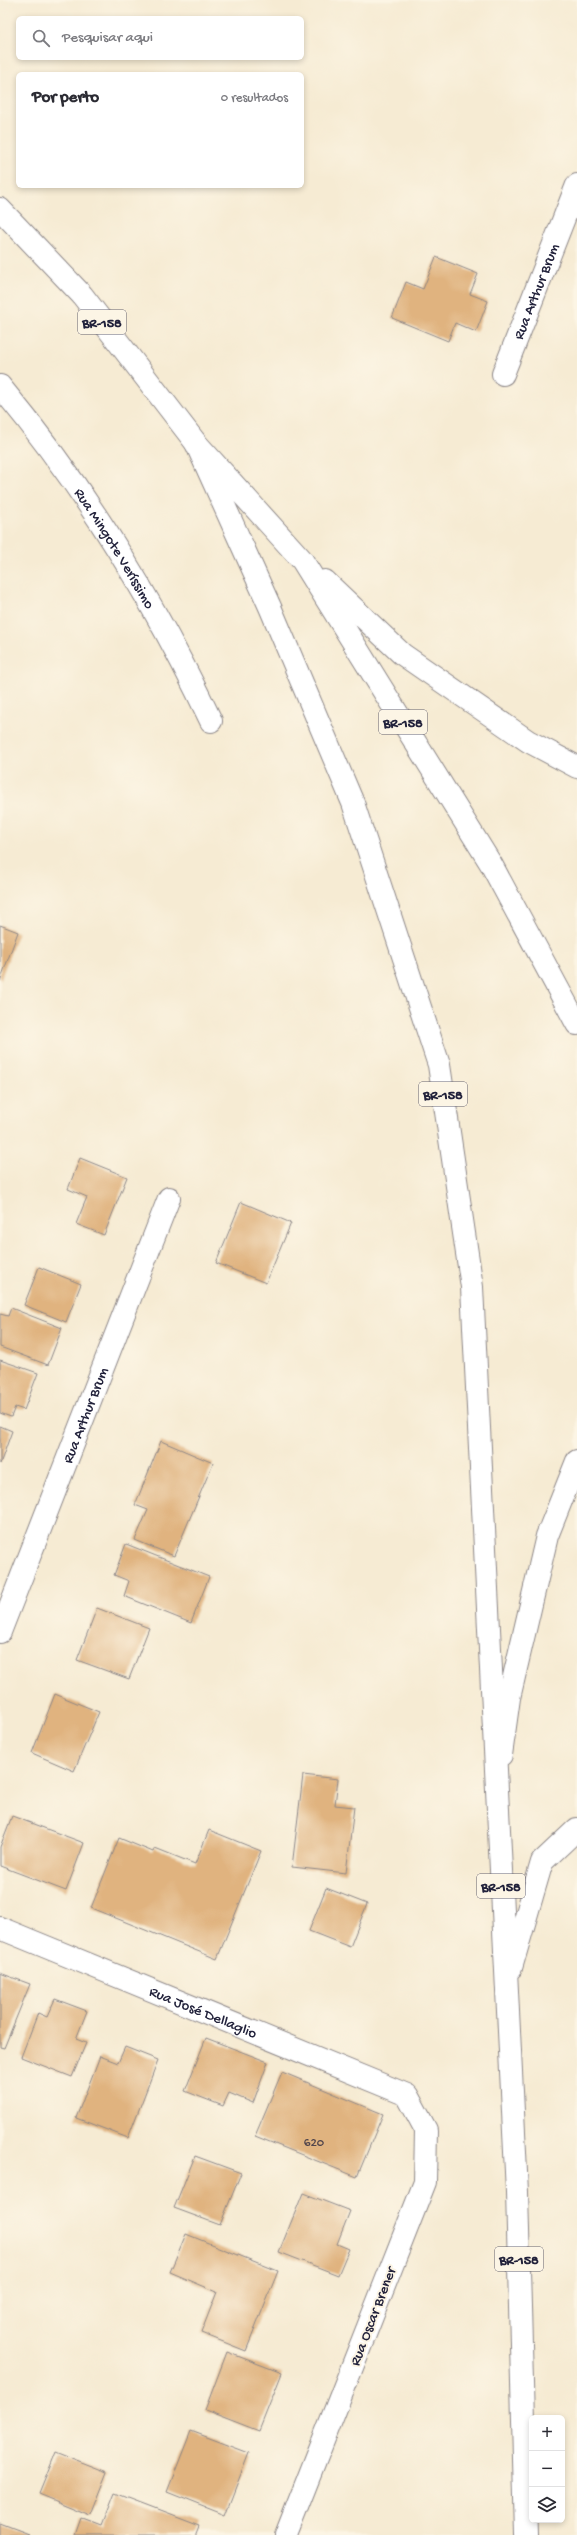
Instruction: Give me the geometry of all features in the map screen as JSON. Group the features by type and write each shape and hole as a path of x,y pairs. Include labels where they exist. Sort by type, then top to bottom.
{"main road":[{"name":"Rua Arthur Brum","path":"503,374 577,185"},
{"name":"BR-158","path":"0,209 82,295 196,443 302,560 491,864 577,1024"},
{"name":"Rua Mingote Veríssimo","path":"0,386 58,462 114,542 150,602 211,721"},
{"name":"BR-158","path":"196,443 270,607 353,804 439,1065 472,1287 517,2192 526,2535"},
{"path":"302,560 402,654 528,741 577,767"},
{"name":"Rua Arthur Brum","path":"0,1632 169,1198"},
{"path":"496,1789 509,1698 547,1536 577,1461"},
{"path":"506,1983 542,1862 577,1828"},
{"name":"Rua José Dellaglio","path":"0,1928 407,2095"},
{"name":"Rua Oscar Brener","path":"286,2535 425,2182 426,2130 407,2095"}],"building":[{"path":"436,257 478,274 470,294 488,301 476,332 455,323 448,341 392,318 406,282 423,289"},
{"path":"0,925 18,932 0,981"},
{"path":"80,1158 127,1177 104,1235 76,1224 87,1197 68,1189"},
{"path":"241,1202 291,1223 266,1283 216,1263"},
{"path":"39,1267 81,1284 66,1322 24,1305"},
{"path":"11,1308 62,1328 48,1365 0,1347 0,1314 8,1316"},
{"path":"0,1360 38,1373 24,1410 15,1407 11,1417 0,1413"},
{"path":"0,1426 12,1431 0,1464"},
{"path":"161,1441 213,1463 174,1556 135,1540 148,1510 135,1505"},
{"path":"126,1544 209,1577 191,1623 124,1596 129,1581 114,1575"},
{"path":"97,1608 149,1628 129,1679 77,1660"},
{"path":"55,1694 99,1712 74,1771 32,1753"},
{"path":"303,1775 338,1779 335,1805 354,1807 346,1873 292,1867"},
{"path":"12,1816 84,1843 66,1891 0,1866 0,1847"},
{"path":"209,1830 261,1851 217,1959 91,1908 119,1838 153,1852 155,1848 195,1864"},
{"path":"326,1888 367,1904 350,1947 309,1931"},
{"path":"0,1973 30,1984 4,2048 0,2047"},
{"path":"55,1999 87,2011 76,2039 86,2043 72,2077 21,2057 38,2013 47,2017"},
{"path":"206,2038 268,2062 253,2103 229,2093 223,2106 185,2091"},
{"path":"125,2047 158,2060 128,2138 76,2118 100,2056 118,2063"},
{"path":"282,2072 383,2114 357,2177 255,2136"},
{"path":"195,2156 241,2173 220,2225 174,2208"},
{"path":"303,2193 350,2211 337,2244 349,2249 338,2275 279,2252"},
{"path":"186,2234 278,2271 246,2351 201,2333 217,2292 170,2272"},
{"path":"227,2352 282,2373 259,2431 205,2410"},
{"path":"191,2431 249,2453 225,2515 167,2492"},
{"path":"56,2452 107,2472 90,2515 39,2494"},
{"path":"115,2493 199,2525 195,2535 75,2535 81,2518 102,2526"},
{"path":"0,2523 29,2534 0,2535"}]}
